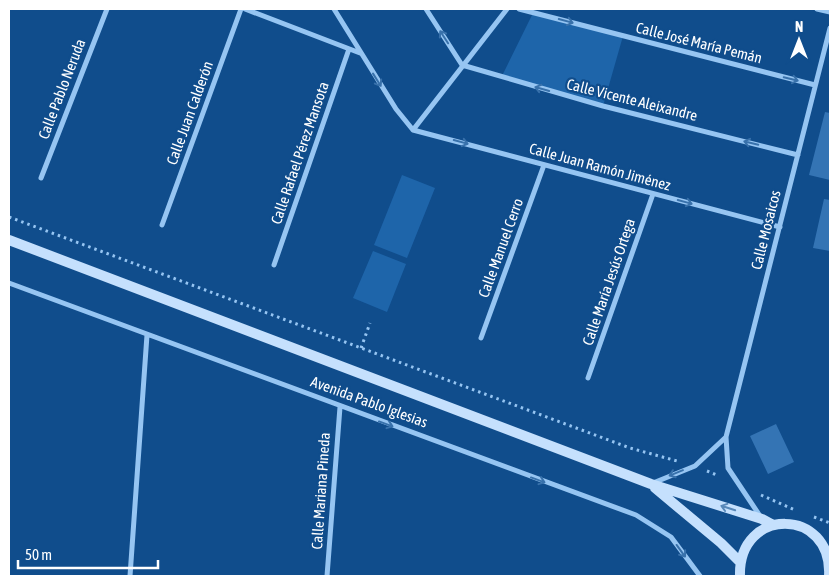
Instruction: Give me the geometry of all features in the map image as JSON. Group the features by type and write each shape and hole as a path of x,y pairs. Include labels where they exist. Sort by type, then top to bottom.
{"main road":[{"name":"Avenida Pablo Iglesias","path":"9,240 651,484 762,519 773,525"},
{"name":"Avenida Pablo Iglesias","path":"651,484 740,562"},
{"path":"740,576 740,562 745,546 757,532 773,525 788,524 803,527 816,536 828,549 829,576"}],"street":[{"name":"Calle Pablo Neruda","path":"41,178 107,9"},
{"path":"243,9 360,53"},
{"name":"Calle Juan Calderón","path":"162,225 243,9"},
{"path":"334,9 396,109 414,130 462,65 507,9"},
{"path":"426,9 462,65"},
{"name":"Calle José María Pemán","path":"519,9 815,85"},
{"path":"817,9 830,12"},
{"name":"Calle Mosaicos","path":"762,519 728,468 726,437 830,28"},
{"name":"Calle Rafael Pérez Mansota","path":"274,265 349,49"},
{"name":"Calle Vicente Aleixandre","path":"462,65 603,106 798,155"},
{"name":"Calle Juan Ramón Jiménez","path":"414,130 780,227"},
{"name":"Calle Manuel Cerro","path":"481,338 544,165"},
{"name":"Calle María Jesús Ortega","path":"588,378 653,194"},
{"name":"Avenida Pablo Iglesias","path":"9,283 636,515 672,537 700,576"},
{"path":"130,576 147,335"},
{"name":"Calle Mariana Pineda","path":"327,576 340,407"},
{"path":"651,484 695,466 726,437"}],"path":[{"path":"9,217 630,448 695,466 803,513"},
{"path":"361,348 370,322"},
{"path":"812,516 830,523"}],"shaded area":[{"path":"533,13 623,36 603,106 501,78"},
{"path":"402,175 435,188 407,258 374,245"},
{"path":"373,251 406,264 387,312 353,298"}],"building":[{"path":"825,112 830,113 830,180 809,175"},
{"path":"824,199 830,200 830,251 813,248"},
{"path":"776,424 794,462 768,474 750,436"}]}
